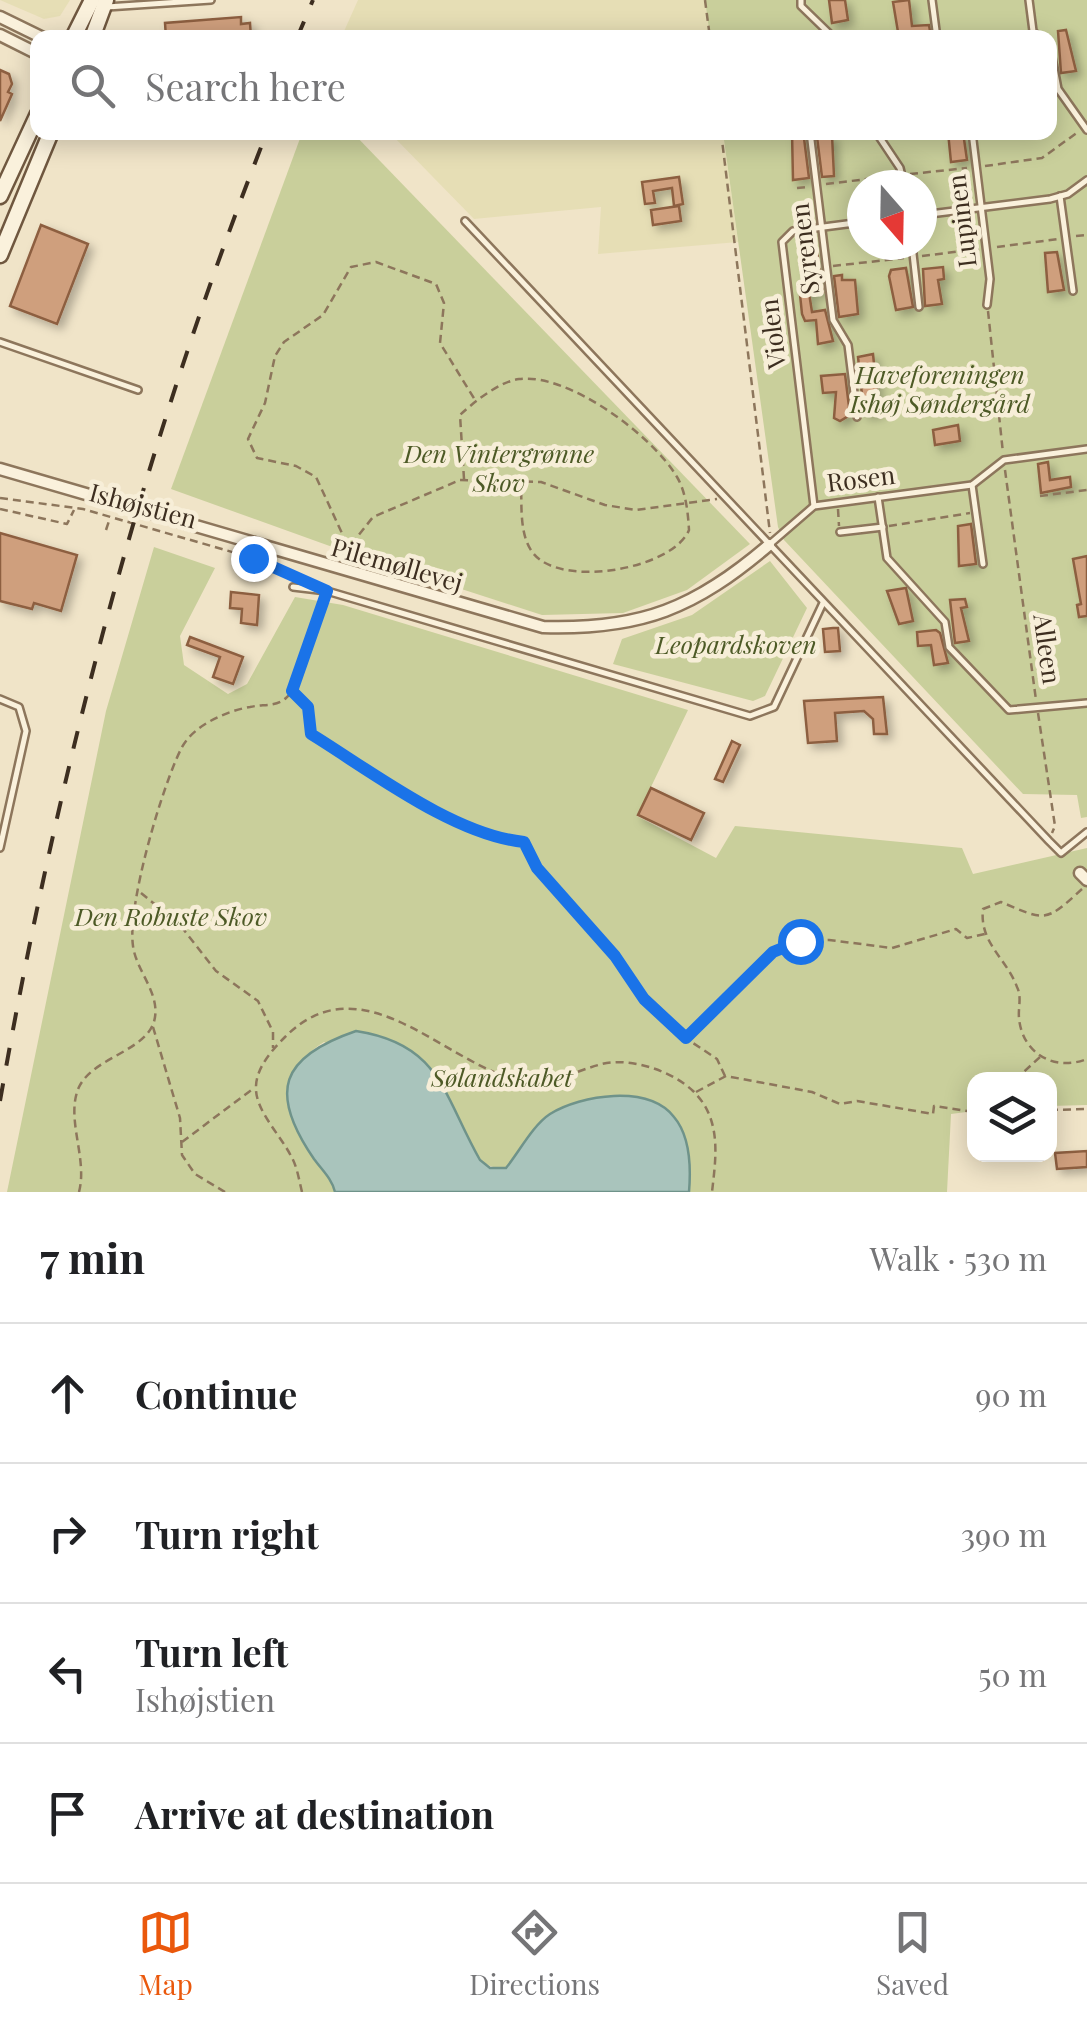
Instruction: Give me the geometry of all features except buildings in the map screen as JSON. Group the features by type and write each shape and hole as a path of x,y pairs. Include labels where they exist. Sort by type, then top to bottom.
{"street":[{"path":"80,30 101,2"},
{"path":"94,30 101,2"},
{"path":"0,18 30,32"},
{"path":"0,35 30,50"},
{"path":"0,196 30,131"},
{"path":"0,255 48,140"},
{"name":"Pilemøllevej","path":"0,470 543,627 614,626 672,611 700,598 769,544"}],"lane":[{"path":"101,2 121,10 211,0"},
{"path":"800,0 801,6 826,30"},
{"path":"932,0 935,30"},
{"path":"1029,0 1033,30"},
{"path":"1057,84 1086,128"},
{"name":"Syrenen","path":"811,140 833,320 848,344 857,416"},
{"path":"881,140 900,170"},
{"name":"Lupinen","path":"973,140 986,248 987,305"},
{"path":"937,213 1060,196 1087,180"},
{"path":"1060,196 1072,291"},
{"path":"465,222 1049,841 1062,853 1087,832"},
{"name":"Violen","path":"814,506 782,242 793,231 847,224"},
{"path":"913,260 919,307"},
{"path":"0,342 138,390"},
{"path":"983,564 972,486 1004,460 1087,449"},
{"name":"Rosen","path":"769,544 814,506 972,486"},
{"path":"878,497 887,558 945,622 948,648 1009,710 1087,703"},
{"path":"840,532 882,527"},
{"path":"296,578 327,591 750,716 774,706 824,604"},
{"path":"293,587 327,591"},
{"path":"0,699 19,707 26,731 0,848"}],"path":[{"path":"705,0 709,30"},
{"path":"937,171 1042,158 1086,128"},
{"path":"721,140 769,544"},
{"path":"797,188 847,182"},
{"path":"937,254 1087,235"},
{"path":"826,267 887,260"},
{"path":"348,545 316,477 296,466 267,464 250,450 248,439 266,403 275,356 284,342 323,315 344,273 359,263 376,262 436,284 444,303 440,343 476,402"},
{"path":"987,305 1004,460"},
{"path":"464,480 458,421 476,402 508,382 525,379 590,401 631,426 671,469 686,506 688,530 682,542 622,568 576,574 546,564 527,544 521,481"},
{"name":"Alleen","path":"1004,460 1055,826 1049,841"},
{"path":"335,568 348,545 373,517 464,480 559,486 617,508 652,510 723,496"},
{"path":"1040,496 1087,490"},
{"name":"Ishøjstien","path":"0,498 110,516 253,558 296,578"},
{"path":"837,502 840,532"},
{"path":"0,509 66,524 74,508"},
{"path":"882,527 935,515 976,512"},
{"path":"106,530 110,516"},
{"path":"902,517 902,524"},
{"path":"225,1192 187,1167 153,1025 155,1002 140,971 132,938 153,819 182,746 210,722 242,708 272,705 292,691 327,591"},
{"path":"292,691 308,707 311,734 395,787 469,826 505,840 524,842 537,868 615,956 644,999 686,1038 717,1058 725,1076"},
{"path":"1085,879 1053,916 1035,919 1001,902 983,910 985,934 1016,982 1023,1038 1041,1057 1072,1064 1087,1059"},
{"path":"140,892 180,924 216,971 258,1001 273,1032 273,1050"},
{"path":"686,1038 773,952 800,941 829,940 892,948 956,929 967,938 985,934"},
{"path":"302,1192 294,1159 256,1086 260,1068 289,1033 319,1016 352,1009 378,1011 419,1029 472,1064 534,1084 606,1063 663,1070 695,1093 712,1120 717,1148 712,1192"},
{"path":"79,1192 83,1174 75,1102 80,1086 92,1068 153,1025"},
{"path":"1024,1072 1041,1057"},
{"path":"695,1093 725,1076 812,1092 840,1104 857,1102 934,1114 934,1106 967,1111"},
{"path":"182,1142 256,1086"},
{"path":"1057,1110 1087,1109"}],"shaded area":[{"path":"0,0 70,0 60,16 44,19"},
{"path":"358,0 705,0 709,30 345,30"},
{"path":"397,140 724,140 738,242 598,254 601,207 474,219"}],"green space":[{"name":"Haveforeningen Ishøj Søndergård","path":"705,0 1087,0 1087,817 1081,818 1077,795 1023,794 784,540 778,527 724,140 1057,140 1057,30 709,30"},
{"name":"Den Vintergrønne Skov","path":"299,140 360,140 750,544 687,590 623,613 542,615 338,549 171,489"},
{"path":"154,547 215,568 180,636 184,665 228,694 247,684 295,597 343,605 688,710 637,816 716,858 735,826 962,848 973,874 1087,848 1087,1105 1057,1106 1057,1072 967,1072 967,1112 951,1114 947,1192 689,1192 690,1157 645,1101 595,1099 563,1108 550,1117 506,1169 494,1167 480,1159 465,1132 442,1113 324,1042 296,1068 288,1096 295,1126 335,1192 7,1192 106,711"},
{"name":"Leopardskoven","path":"770,561 807,608 765,696 753,701 613,664 622,639 692,615"}],"water":[{"path":"356,1031 384,1038 423,1060 447,1094 480,1160 490,1168 506,1168 538,1125 563,1107 596,1098 632,1097 662,1107 680,1125 690,1163 689,1192 335,1192 290,1114 289,1080 297,1065 311,1053"}],"railway":[{"path":"300,30 313,0"},
{"path":"0,1101 49,854 109,610 182,369 264,140"}],"route":[{"path":"253,558 327,591 292,691 308,707 311,734 395,787 469,826 505,840 524,842 537,868 615,956 644,999 686,1038 773,952 800,941"}],"park label":[{"name":"Den Robuste Skov","path":"171,917"},
{"name":"Sølandskabet","path":"502,1078"}]}
